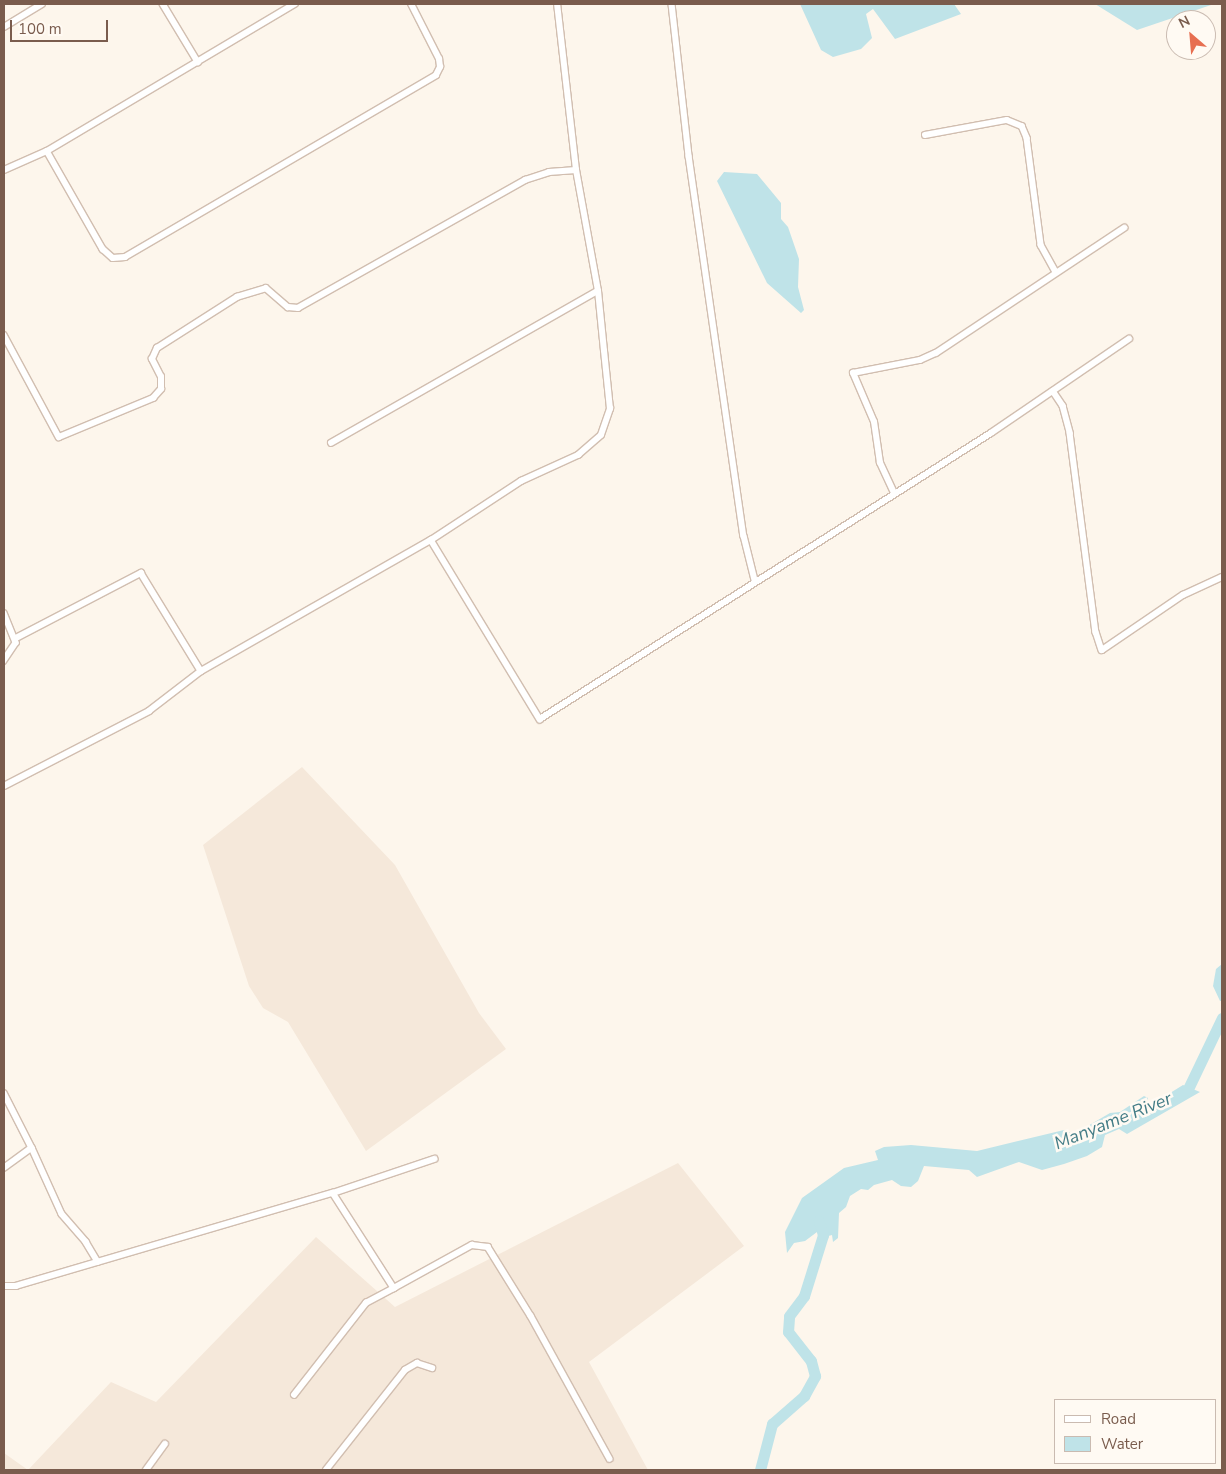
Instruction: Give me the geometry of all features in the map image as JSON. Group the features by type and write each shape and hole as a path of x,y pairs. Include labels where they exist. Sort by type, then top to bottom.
{"street":[{"path":"4,26 42,4"},
{"path":"163,4 198,62"},
{"path":"4,170 47,152 295,4"},
{"path":"47,152 103,249 113,258 125,257 436,75 440,67 438,59 411,4"},
{"path":"4,786 149,711 201,670 431,540 521,481 578,456 601,435 610,408 598,292 576,170 570,93 557,4"},
{"path":"672,4 689,156 744,536 755,580"},
{"path":"925,135 1007,120 1022,126 1027,138 1041,245 1056,272"},
{"path":"4,335 59,437 153,398 161,389 161,377 152,359 157,348 237,297 266,288 288,307 298,308 526,180 549,172 576,170"},
{"path":"894,493 880,463 874,422 853,373 928,357 1124,228"},
{"path":"331,444 598,292"},
{"path":"431,540 540,719 1053,391 1129,339"},
{"path":"1053,391 1062,406 1070,433 1096,632 1102,650 1183,595 1222,577"},
{"path":"16,638 141,573 201,670"},
{"path":"4,612 16,638 15,650 4,661"},
{"path":"4,1093 62,1214 86,1242 98,1262"},
{"path":"4,1168 32,1148"},
{"path":"4,1286 16,1286 333,1193 434,1159"},
{"path":"333,1193 394,1288"},
{"path":"294,1395 366,1303 472,1245 480,1244 488,1247 531,1316 610,1460"},
{"path":"326,1470 405,1370 417,1364 432,1368"},
{"path":"146,1470 165,1444"}],"shaded area":[{"path":"302,767 395,865 479,1013 506,1049 366,1151 288,1022 263,1008 249,986 203,845"},
{"path":"678,1163 744,1246 589,1362 648,1470 28,1470 111,1382 156,1402 316,1237 395,1307"},
{"path":"4,1453 28,1470 4,1470"}],"water":[{"path":"800,4 954,4 961,14 895,39 873,9 866,14 872,38 861,49 833,57 821,50"},
{"path":"1095,4 1214,4 1196,10 1166,10 1166,20 1137,30"},
{"path":"724,172 757,174 781,203 781,219 788,227 799,259 798,287 804,310 801,313 767,283 717,181"},
{"path":"1222,964 1222,1001 1220,1001 1213,986 1216,969"},
{"path":"1183,1085 1200,1092 1127,1134 1119,1129 1105,1135 1102,1147 1087,1156 1064,1164 1042,1170 1019,1162 977,1177 969,1170 924,1166 918,1181 911,1187 901,1186 892,1180 874,1185 868,1190 861,1189 850,1196 846,1207 839,1213 838,1238 833,1242 832,1235 825,1237 817,1232 805,1241 794,1243 787,1253 785,1232 802,1198 844,1168 878,1160 875,1151 884,1147 911,1145 977,1151 1064,1130 1074,1134 1110,1113 1120,1112 1144,1096 1148,1098 1146,1103 1154,1103"}],"waterway":[{"name":"Manyame River","path":"1177,1096 1187,1091 1222,1018"},
{"name":"Manyame River","path":"760,1470 772,1424 804,1396 815,1376 811,1361 788,1332 789,1316 804,1296 823,1235 819,1221"}]}
